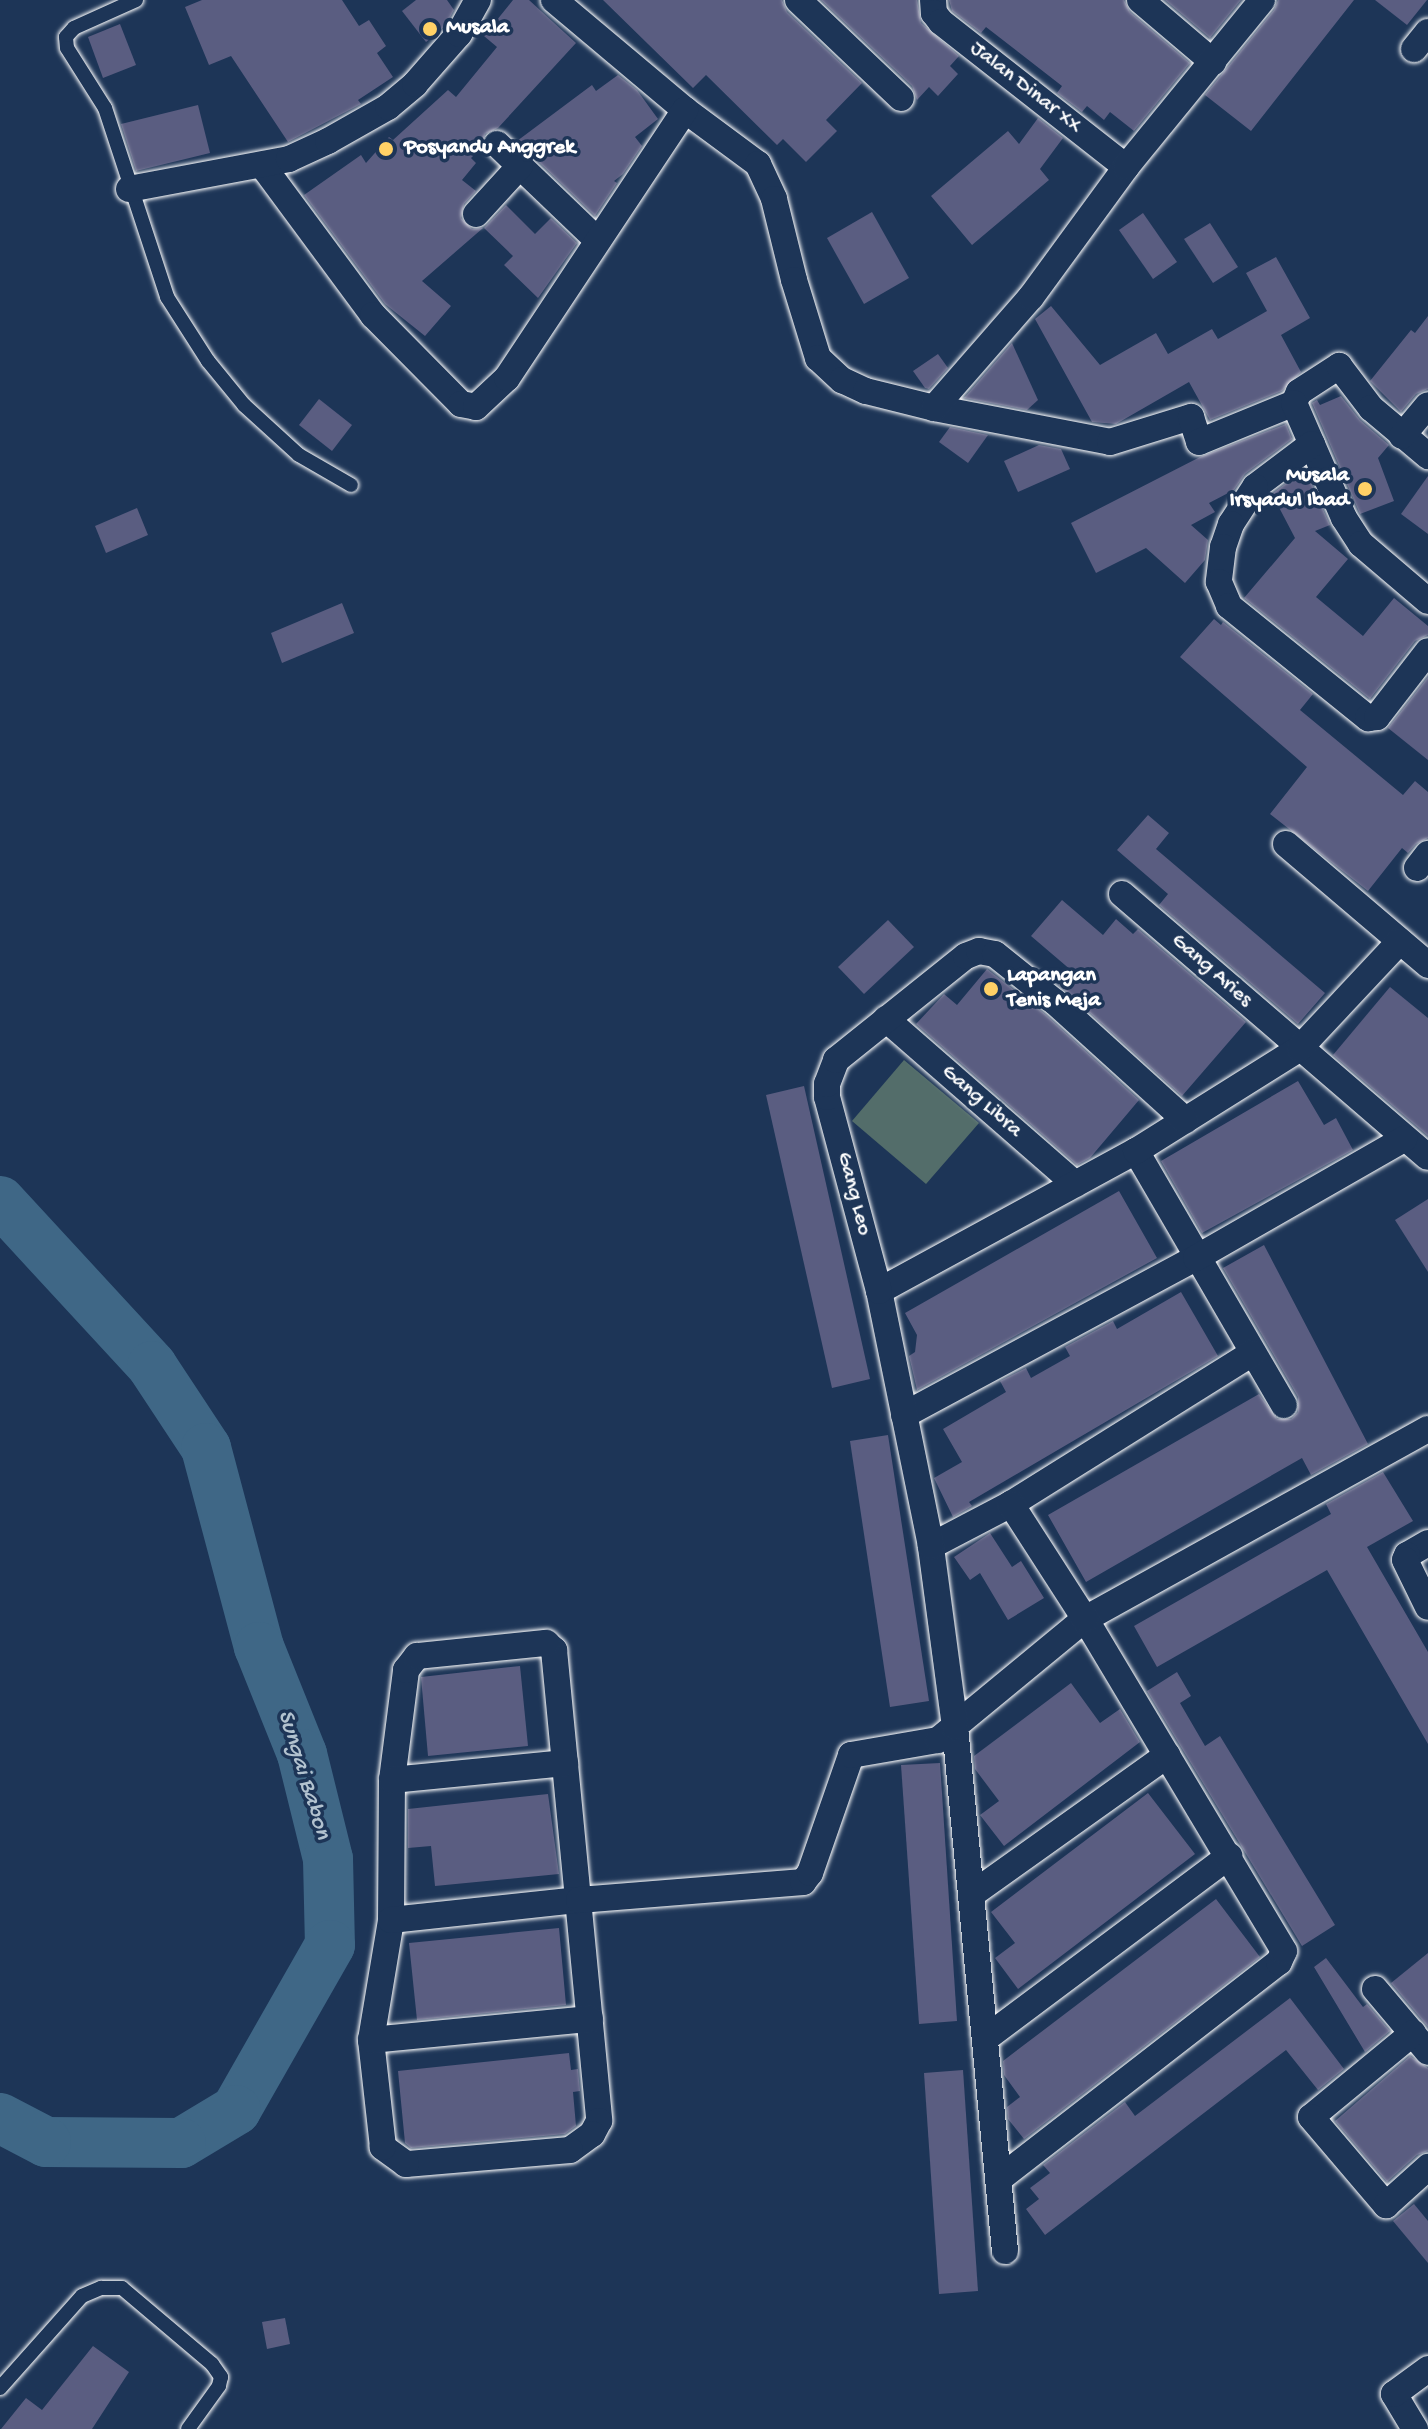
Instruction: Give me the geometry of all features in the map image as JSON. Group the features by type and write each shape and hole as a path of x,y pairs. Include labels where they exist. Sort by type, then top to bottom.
{"street":[{"path":"129,189 289,159 388,107 415,84 459,34 478,0"},
{"path":"554,0 685,110 758,164 767,179 818,358 842,380 866,391 934,408 1110,442 1191,417 1199,442 1294,403 1299,392 1339,366 1371,408 1428,456"},
{"path":"798,0 901,98"},
{"path":"1140,0 1213,62"},
{"path":"934,408 1031,297 1126,167 1262,0"},
{"name":"Jalan Dinar XX","path":"933,2 934,13 941,22 1126,167"},
{"path":"262,165 349,287 461,404 476,407 507,378 685,110"},
{"path":"497,144 597,240"},
{"path":"476,214 520,166"},
{"path":"1294,403 1344,518 1361,544 1428,601"},
{"path":"1402,436 1428,405"},
{"path":"1312,444 1255,487 1231,524 1223,547 1219,582 1229,606 1368,718 1377,717 1428,651"},
{"path":"1286,844 1428,965"},
{"name":"Gang Aries","path":"1122,894 1428,1157"},
{"path":"879,1291 1136,1151 1300,1048 1400,941"},
{"path":"886,1019 966,956 979,951 995,954 1055,1002 1185,1120"},
{"name":"Gang Leo","path":"886,1019 836,1060 827,1084 827,1097 879,1291 931,1546 955,1727 1005,2251"},
{"name":"Gang Libra","path":"886,1019 1075,1184"},
{"path":"904,1415 1196,1258 1404,1139"},
{"path":"1136,1151 1284,1405"},
{"path":"931,1546 1011,1504 1253,1353"},
{"path":"391,1920 579,1900 803,1882 814,1864 848,1758 859,1752 938,1740 1085,1619 1428,1429"},
{"path":"999,2179 1281,1960 1283,1945 1085,1619 1011,1504"},
{"path":"1428,1543 1407,1555 1405,1560 1428,1607"},
{"path":"546,1643 554,1650 579,1900 599,2121 592,2134 570,2150 406,2164 399,2160 383,2147 371,2040 391,1920 392,1780 406,1670 417,1656 546,1643"},
{"path":"971,1895 1167,1755"},
{"path":"392,1780 565,1763"},
{"path":"986,2038 1229,1856"},
{"path":"1375,1989 1421,2042 1311,2117 1386,2205 1428,2167"},
{"path":"371,2040 590,2019"},
{"path":"1415,2429 1394,2394 1428,2369"}],"lane":[{"path":"136,0 74,28 66,37 67,48 80,74 105,108 129,189 167,297 208,361 244,405 299,455 351,485"},
{"path":"0,2388 82,2296 101,2288 122,2288 212,2364 221,2377 219,2386 188,2429"}],"green space":[{"path":"904,1060 979,1123 926,1184 852,1121"}],"building":[{"path":"202,0 342,0 359,26 369,20 386,46 377,53 393,77 358,100 361,104 288,142 231,56 209,65 185,7"},
{"name":"Musala","path":"416,0 447,0 454,10 446,25 426,42 402,11"},
{"path":"513,0 529,0 576,43 498,128 485,134 482,147 471,158 476,163 462,180 476,191 464,204 461,218 472,229 483,228 422,281 451,306 425,336 385,304 304,195 361,155 366,163 389,137 393,140 448,90 456,97 497,47 484,36"},
{"path":"603,0 782,0 787,12 862,83 826,120 837,131 806,162 783,139 777,145 706,75 693,88"},
{"path":"821,0 917,0 921,23 959,56 950,66 958,74 938,96 929,87 917,100 912,86"},
{"path":"949,0 1124,0 1130,12 1190,63 1134,131 1110,112 1104,120 1087,106 1082,112 1057,93 1062,86 986,27 981,33 952,11"},
{"path":"1165,0 1241,0 1210,38"},
{"path":"1278,0 1354,0 1251,131 1205,95 1274,10"},
{"path":"1375,0 1427,0 1407,25"},
{"path":"120,24 136,65 103,78 88,37"},
{"path":"618,75 637,90 658,119 635,137 642,146 623,174 614,181 617,183 595,216 517,141 592,85 596,91"},
{"path":"198,105 210,153 136,171 121,124"},
{"path":"1038,118 1063,138 1040,169 1049,180 972,245 931,196 1008,131 1019,144"},
{"path":"506,205 535,234 551,218 577,243 538,298 504,265 513,256 484,228"},
{"path":"872,212 909,278 864,304 827,238"},
{"path":"1143,213 1177,262 1153,279 1119,230"},
{"path":"1210,223 1238,267 1213,283 1184,239"},
{"path":"1276,257 1310,318 1281,335 1301,372 1282,391 1210,420 1189,382 1116,424 1092,422 1035,319 1051,306 1100,365 1156,333 1168,354 1212,329 1218,339 1267,311 1246,273"},
{"path":"1428,316 1428,389 1416,394 1401,412 1370,381 1411,330 1415,333"},
{"path":"1012,343 1038,400 1027,410 964,398"},
{"path":"938,354 948,368 929,389 925,388 913,371"},
{"path":"1341,396 1360,420 1389,445 1378,458 1394,501 1360,514 1312,403 1317,400 1320,405"},
{"path":"319,399 352,425 332,451 299,425"},
{"path":"1286,424 1292,439 1245,474 1234,490 1209,503 1215,512 1191,525 1208,540 1205,560 1185,583 1146,548 1096,573 1071,523 1200,457"},
{"path":"950,427 988,435 968,463 939,442"},
{"path":"1039,445 1061,449 1070,469 1018,492 1004,461"},
{"path":"1305,469 1330,525 1315,531 1348,559 1316,597 1363,636 1394,598 1428,626 1428,635 1415,641 1370,699 1244,598 1295,538 1272,494"},
{"path":"1428,476 1428,534 1401,514"},
{"path":"137,508 148,535 106,553 95,526"},
{"path":"342,603 354,633 282,663 271,633"},
{"path":"1214,619 1221,625 1223,622 1313,694 1300,710 1403,795 1415,781 1428,792 1428,838 1408,853 1402,848 1368,891 1270,814 1307,767 1180,657"},
{"path":"1428,677 1428,760 1388,728"},
{"path":"1148,815 1169,833 1156,849 1325,993 1298,1024 1159,905 1168,894 1117,850"},
{"path":"1062,900 1103,935 1116,919 1133,934 1138,929 1246,1022 1182,1096 1059,985 1072,971 1031,936"},
{"path":"888,920 914,947 864,994 838,967"},
{"path":"987,969 1045,1014 1139,1100 1090,1158 1077,1165 916,1024 944,994 957,1005"},
{"path":"1390,987 1428,1018 1428,1136 1333,1055"},
{"path":"1298,1081 1324,1125 1336,1118 1353,1150 1202,1233 1161,1161"},
{"path":"804,1086 870,1379 832,1388 766,1095"},
{"path":"1119,1191 1157,1258 917,1390 909,1356 915,1352 917,1335 905,1313"},
{"path":"1428,1199 1428,1272 1395,1220"},
{"path":"1264,1245 1368,1444 1311,1475 1302,1458 1086,1582 1048,1515 1259,1394 1277,1419 1291,1419 1298,1412 1298,1397 1223,1268"},
{"path":"1181,1292 1218,1356 969,1502 972,1506 953,1517 934,1478 962,1462 943,1429 1006,1392 1000,1381 1026,1368 1031,1378 1070,1356 1065,1347 1113,1321 1117,1329"},
{"path":"888,1435 929,1701 890,1707 850,1441"},
{"path":"1383,1472 1413,1521 1367,1547 1428,1652 1428,1744 1327,1570 1157,1667 1134,1626 1331,1514 1326,1504"},
{"path":"990,1533 1012,1567 1021,1561 1044,1598 1008,1620 980,1573 970,1580 954,1557"},
{"path":"520,1666 528,1746 428,1756 421,1677"},
{"path":"1177,1672 1191,1696 1180,1703 1205,1746 1220,1736 1335,1925 1302,1946 1147,1691"},
{"path":"1071,1683 1100,1723 1120,1709 1140,1742 1004,1846 980,1815 999,1801 975,1769 974,1756"},
{"path":"940,1763 957,2021 919,2024 901,1765"},
{"path":"1148,1793 1195,1854 1018,1989 995,1958 1015,1943 991,1912"},
{"path":"548,1794 559,1874 435,1886 431,1846 408,1848 408,1809"},
{"path":"1216,1899 1260,1957 1024,2139 1008,2119 1007,2107 1020,2097 1004,2075 1003,2061"},
{"path":"559,1928 566,2005 417,2020 409,1943"},
{"path":"1428,1953 1428,2027 1391,1983"},
{"path":"1326,1958 1363,2007 1367,2004 1390,2031 1365,2052 1314,1967"},
{"path":"1290,1998 1344,2069 1318,2090 1286,2050 1045,2235 1026,2209 1039,2199 1030,2188 1050,2173 1043,2165 1125,2102 1135,2116"},
{"path":"569,2053 571,2070 578,2069 580,2091 573,2092 576,2126 565,2134 411,2148 405,2143 398,2071"},
{"path":"1410,2056 1428,2068 1428,2151 1417,2155 1387,2182 1335,2121"},
{"path":"963,2070 978,2291 939,2294 924,2073"},
{"path":"1414,2204 1428,2221 1428,2263 1393,2221"},
{"path":"285,2318 290,2344 267,2349 262,2322"},
{"path":"93,2346 129,2372 92,2429 1,2429 26,2398 42,2410"}],"waterway":[{"name":"Sungai Babon","path":"0,1201 152,1366 206,1448 259,1647 302,1754 328,1859 330,1945 236,2110 181,2143 46,2142 0,2118"}],"place":[{"name":"Musala","path":"430,29"},
{"name":"Posyandu Anggrek","path":"386,149"},
{"name":"Musala Irsyadul Ibad","path":"1365,489"},
{"name":"Lapangan Tenis Meja","path":"991,989"}]}
